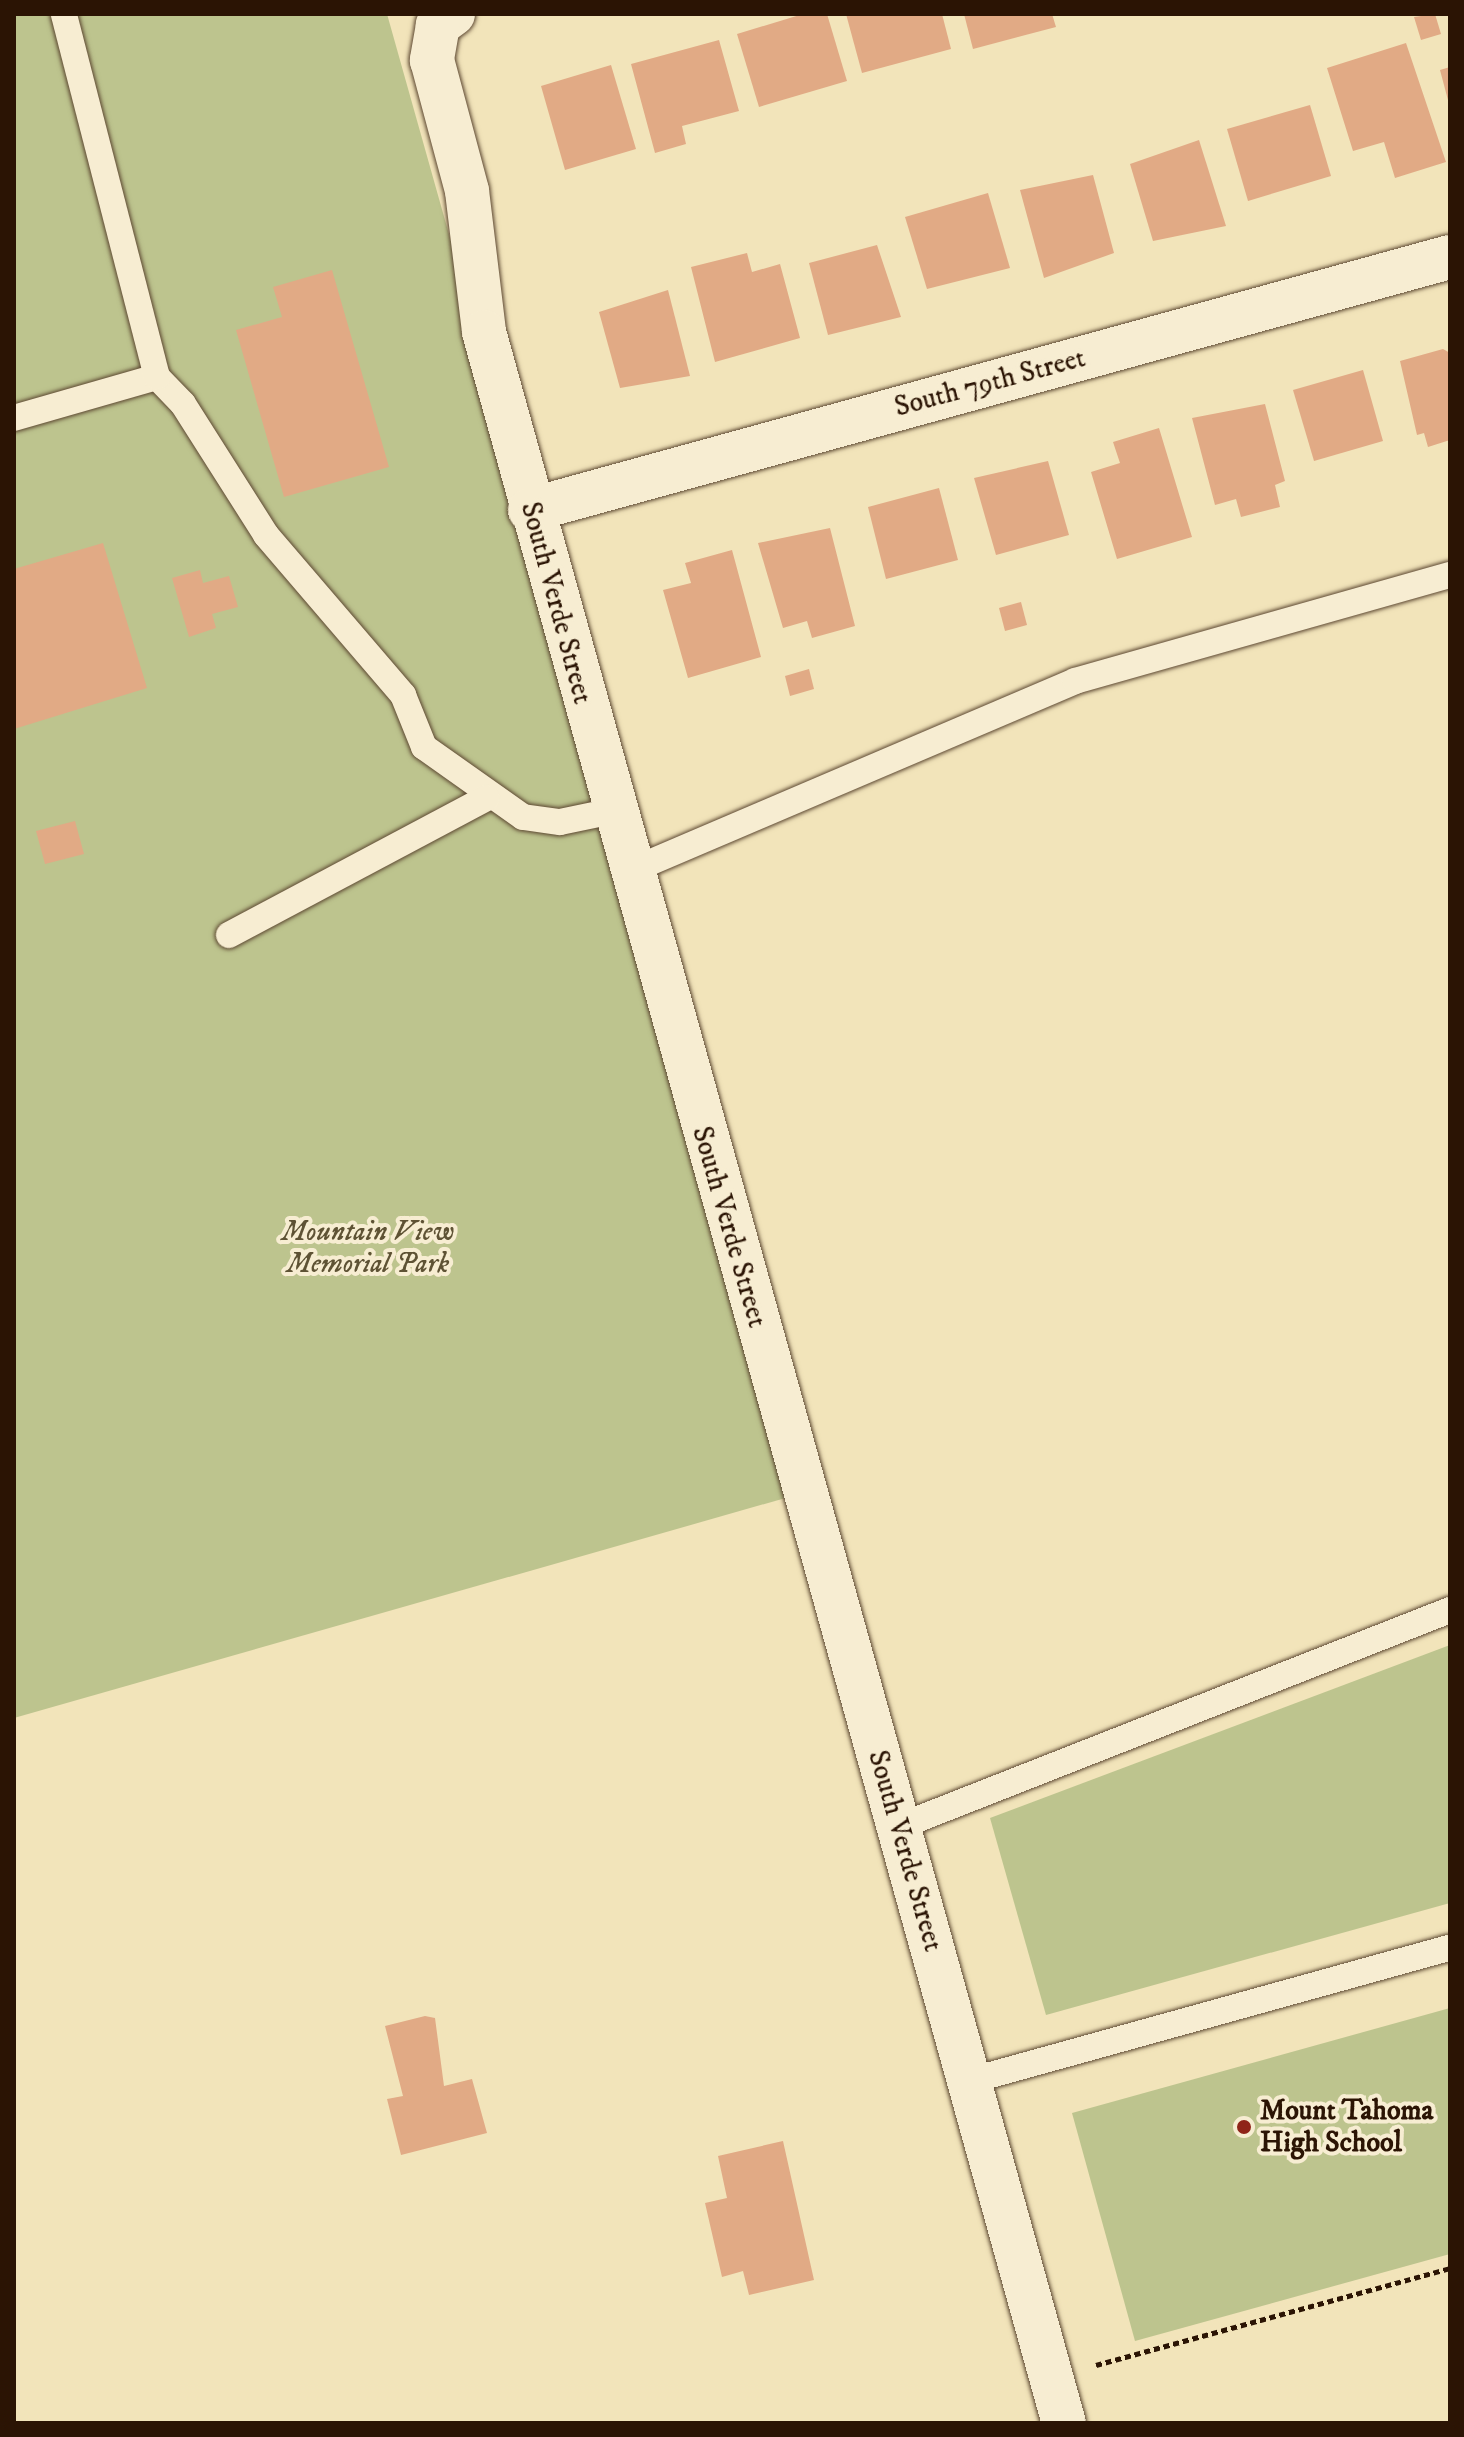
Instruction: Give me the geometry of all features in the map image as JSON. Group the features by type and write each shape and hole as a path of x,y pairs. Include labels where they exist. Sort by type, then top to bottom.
{"street":[{"name":"South Verde Street","path":"446,19 432,60 455,126 484,332 613,811 1064,2423"},
{"name":"South 79th Street","path":"530,510 1450,257"}],"lane":[{"path":"64,14 157,377 183,404 266,535 403,695 424,747 487,798 523,817 560,822 613,811"},
{"path":"14,418 157,377"},
{"path":"630,871 1075,681 1450,575"},
{"path":"229,935 487,798"},
{"path":"898,1827 1450,1610"},
{"path":"969,2081 1450,1948"}],"path":[{"path":"1096,2365 1450,2268"}],"green space":[{"name":"Mountain View Memorial Park","path":"14,14 387,14 803,1493 14,1718"},
{"path":"1450,1645 1450,1903 1046,2015 990,1818"},
{"path":"1450,2008 1450,2254 1135,2341 1072,2113"}],"building":[{"path":"803,14 827,14 847,81 759,107 737,34"},
{"path":"846,14 942,14 951,49 862,73"},
{"path":"964,14 1052,14 1056,27 973,49"},
{"path":"1435,14 1441,34 1421,40 1414,17"},
{"path":"719,40 739,111 682,126 686,144 655,153 631,64"},
{"path":"1406,43 1446,162 1395,178 1384,142 1353,151 1327,68"},
{"path":"611,65 636,149 565,170 541,86"},
{"path":"1450,67 1450,103 1449,104 1440,70"},
{"path":"1310,105 1331,176 1248,201 1227,129"},
{"path":"1199,140 1226,226 1153,241 1130,164"},
{"path":"1093,175 1114,253 1044,278 1020,190"},
{"path":"988,193 1010,268 927,289 905,217"},
{"path":"877,245 901,317 828,335 809,263"},
{"path":"747,253 752,272 780,264 800,338 715,362 691,267"},
{"path":"332,270 389,467 284,497 236,330 282,317 273,287"},
{"path":"668,290 690,376 620,388 599,312"},
{"path":"1443,349 1450,353 1450,440 1428,447 1424,433 1417,435 1400,361"},
{"path":"1363,370 1383,441 1314,461 1293,390"},
{"path":"1265,404 1285,481 1275,485 1280,507 1241,517 1236,499 1215,505 1192,418"},
{"path":"1159,428 1192,537 1117,559 1091,472 1120,463 1113,442"},
{"path":"1048,461 1069,535 996,555 974,478"},
{"path":"939,488 958,560 886,579 868,507"},
{"path":"830,528 855,626 812,638 807,621 783,628 758,543"},
{"path":"103,543 147,688 14,729 14,569"},
{"path":"732,550 761,657 688,678 663,590 691,583 685,563"},
{"path":"200,570 203,583 229,576 238,607 212,614 216,628 189,637 172,578"},
{"path":"1021,602 1027,625 1005,631 999,608"},
{"path":"809,669 814,689 790,696 785,676"},
{"path":"75,821 84,854 45,864 36,831"},
{"path":"425,2016 435,2018 444,2086 472,2079 487,2133 401,2155 387,2099 403,2096 385,2026"},
{"path":"783,2141 814,2280 749,2295 743,2271 722,2277 705,2203 727,2198 718,2156"}],"place":[{"name":"Mount Tahoma High School","path":"1244,2127"}]}
